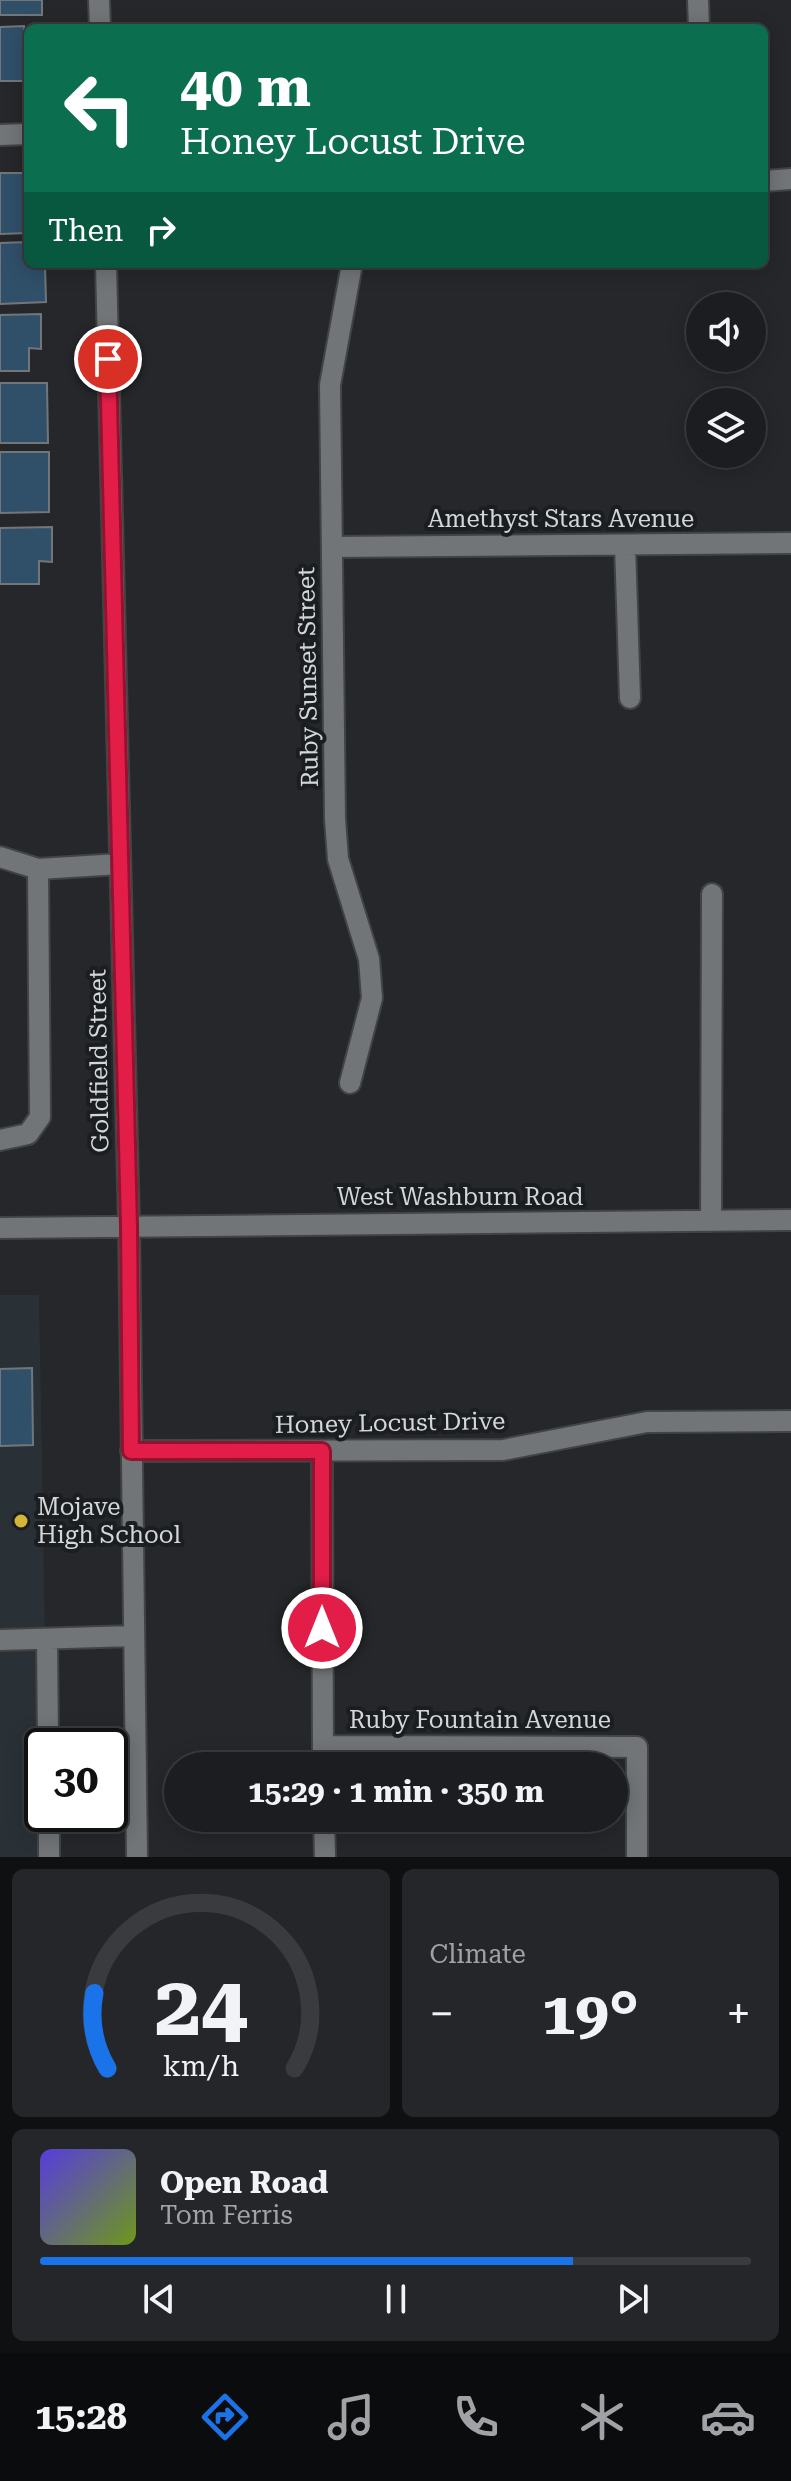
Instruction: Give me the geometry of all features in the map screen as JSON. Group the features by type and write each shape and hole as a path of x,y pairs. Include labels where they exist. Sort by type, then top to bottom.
{"street":[{"path":"99,0 100,24"},
{"path":"698,0 699,24"},
{"path":"0,135 24,134"},
{"path":"768,181 791,179"},
{"name":"Goldfield Street","path":"106,268 129,1226 137,1857"},
{"name":"Ruby Sunset Street","path":"350,1083 372,998 369,959 338,859 330,385 351,268"},
{"name":"Amethyst Stars Avenue","path":"332,547 791,543"},
{"path":"625,545 630,698"},
{"path":"0,857 38,869 120,864"},
{"path":"0,1140 28,1134 40,1117 38,869"},
{"path":"711,1221 712,894"},
{"name":"West Washburn Road","path":"0,1228 791,1220"},
{"name":"Honey Locust Drive","path":"131,1451 503,1450 647,1422 791,1421"},
{"path":"322,1451 323,1752"},
{"path":"0,1640 133,1636"},
{"path":"47,1639 48,1728"},
{"name":"Ruby Fountain Avenue","path":"463,1752 637,1747 637,1857"},
{"path":"49,1832 49,1857"},
{"path":"324,1832 325,1857"}],"shaded area":[{"name":"Mojave High School","path":"0,1295 39,1295 47,1728 24,1728 24,1832 45,1832 49,1857 0,1857"}],"building":[{"path":"0,0 42,0 42,15 0,15"},
{"path":"24,26 24,81 0,81 0,27"},
{"path":"0,173 24,173 24,233 0,234"},
{"path":"24,242 24,268 45,268 46,302 0,304 0,243"},
{"path":"41,314 41,349 29,348 29,371 0,371 0,315"},
{"path":"0,383 47,383 48,443 0,443"},
{"path":"0,452 49,452 49,512 0,513"},
{"path":"52,527 52,562 39,561 39,584 0,584 0,528"},
{"path":"32,1368 33,1445 0,1446 0,1369"}],"place":[{"name":"Mojave High School","path":"21,1521"}],"route":[{"path":"108,359 129,1226 131,1451 322,1451 322,1628"}]}
